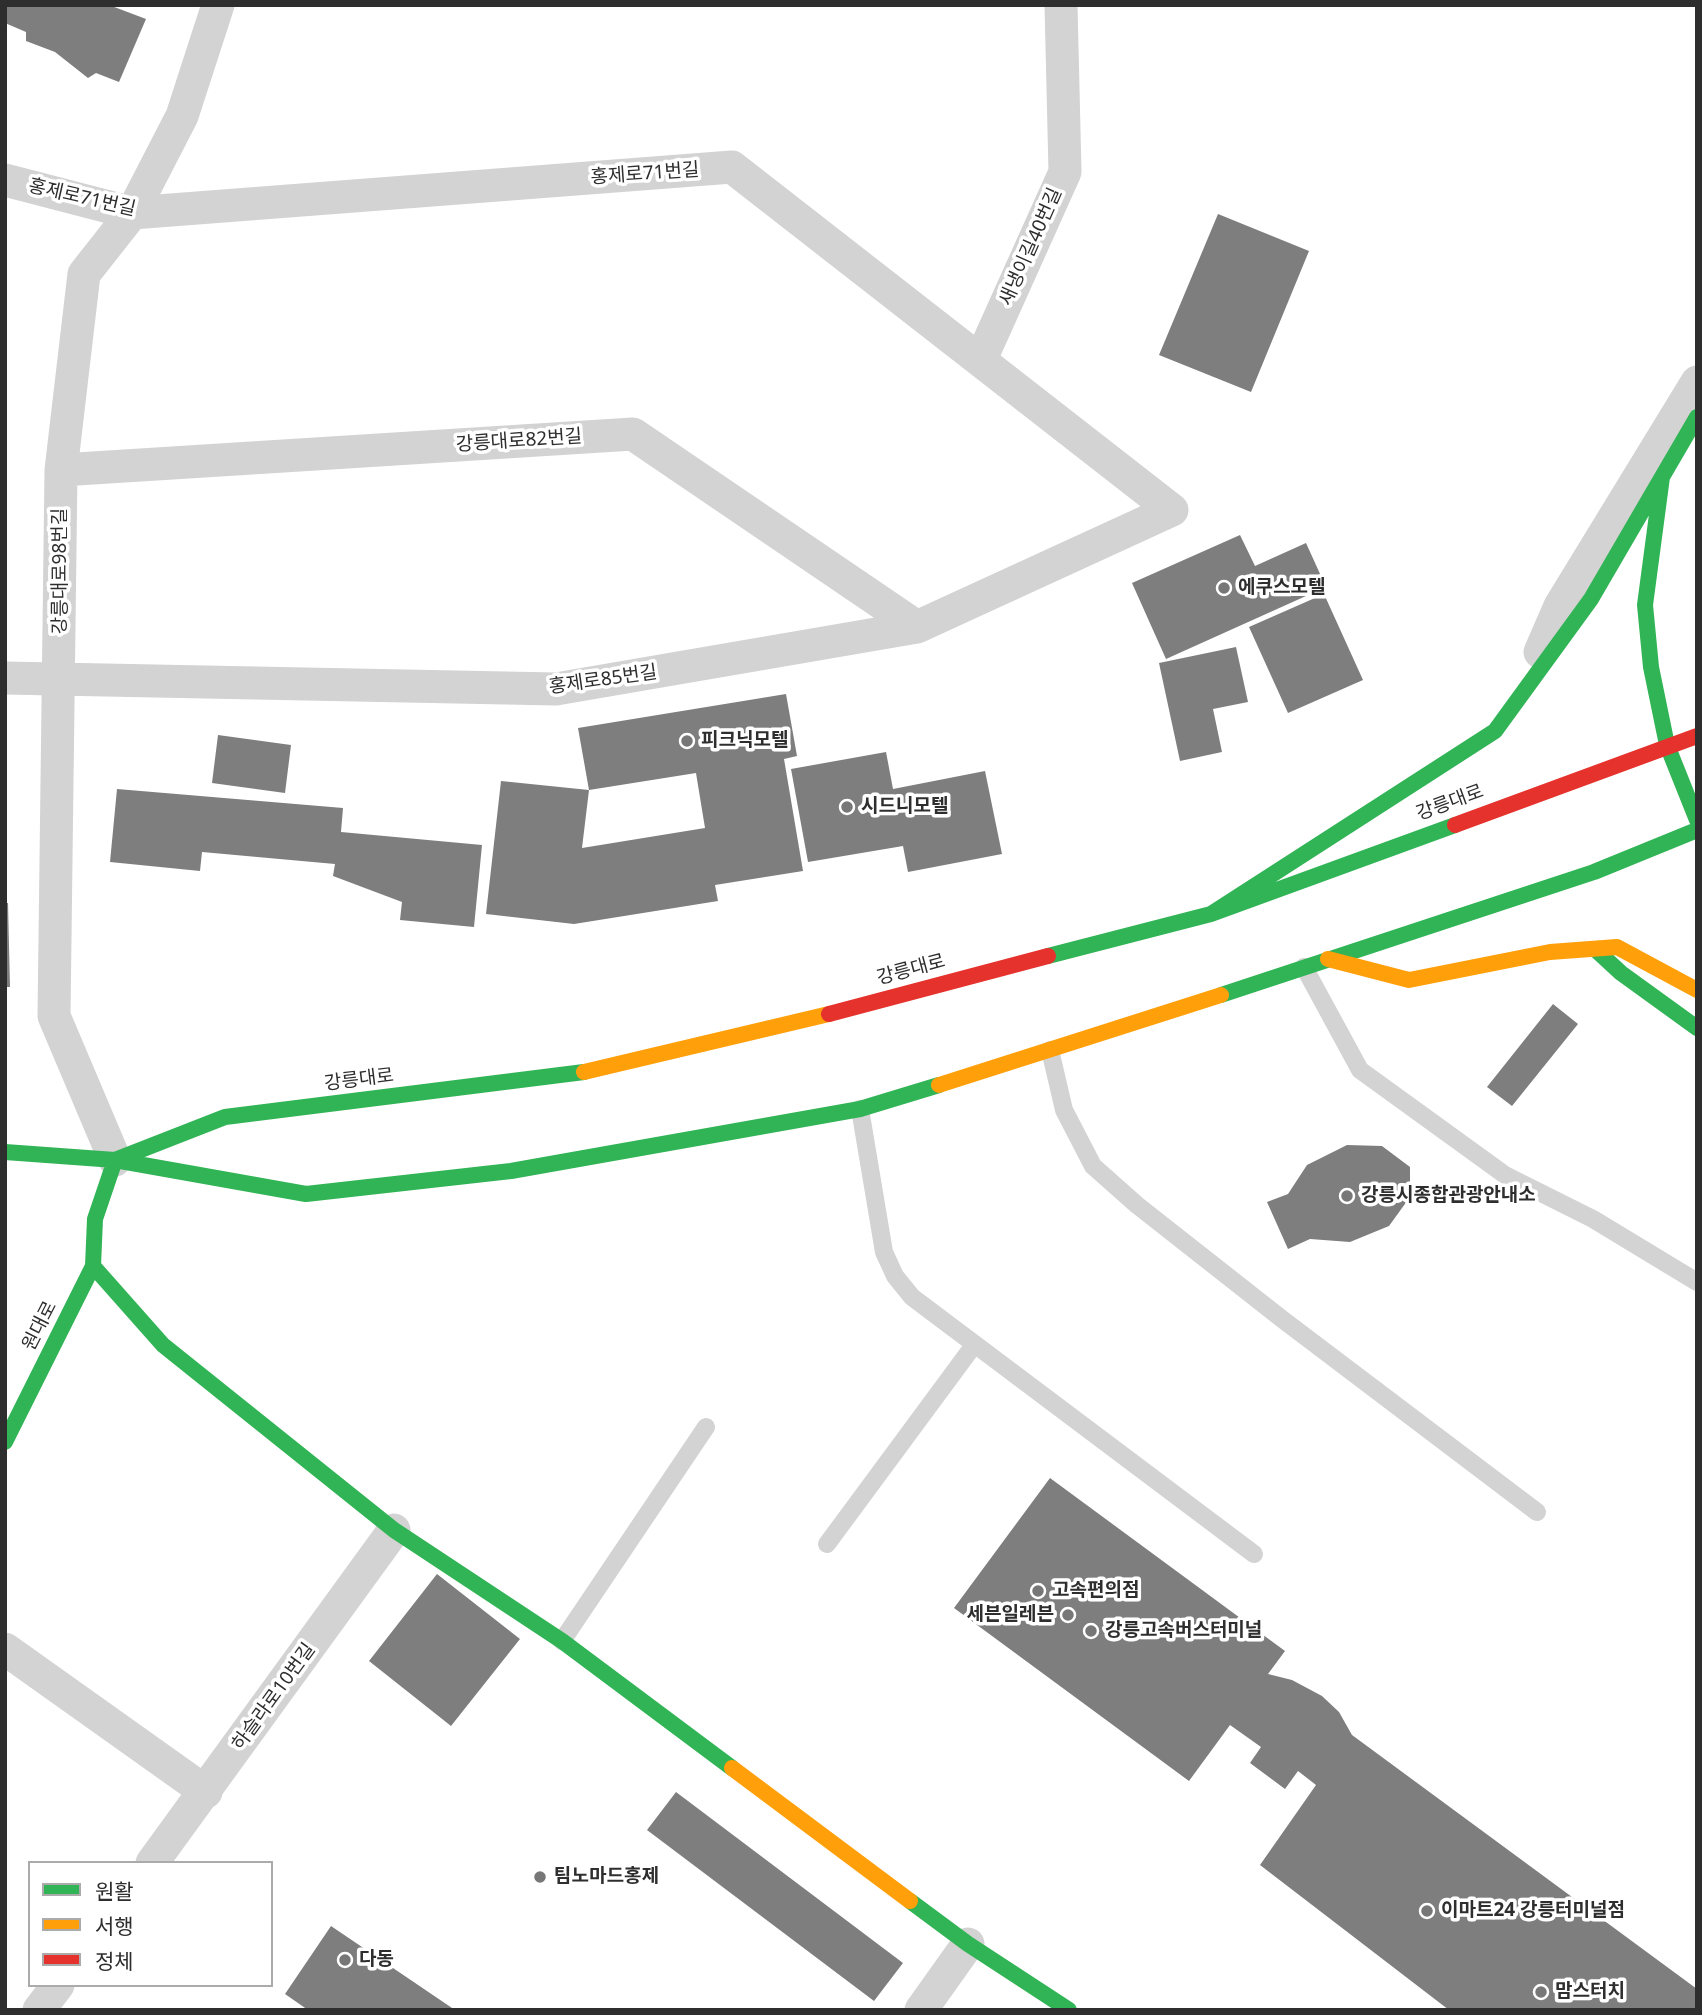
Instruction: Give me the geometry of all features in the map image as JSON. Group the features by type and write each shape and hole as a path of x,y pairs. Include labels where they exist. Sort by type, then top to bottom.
{"street":[{"name":"강릉대로98번길","path":"115,1160 54,1016 61,678 61,470 84,274 132,214 182,116 218,5"},
{"name":"새냉이길40번길","path":"981,359 1065,172 1061,5"},
{"name":"홍제로71번길","path":"5,180 132,214 732,167 981,359 1105,461 1172,510"},
{"path":"1520,696 1560,606 1697,382"},
{"path":"1212,914 1495,731 1591,599 1697,417"},
{"name":"강릉대로82번길","path":"61,470 633,434 917,627"},
{"path":"1662,477 1645,605 1651,667 1667,745 1697,820"},
{"name":"홍제로85번길","path":"5,678 556,689 917,627 1172,510"},
{"name":"강릉대로","path":"115,1160 225,1117 563,1077 785,1025 1212,914 1697,736"},
{"name":"강릉대로","path":"5,1152 115,1160 306,1194 511,1171 860,1109 1050,1050 1594,872 1697,831"},
{"path":"1328,959 1409,980 1550,952 1617,947 1697,990"},
{"path":"1595,949 1621,973 1697,1028"},
{"path":"115,1160 95,1219 93,1266 163,1345 394,1530 562,1641 968,1944 1069,2010"},
{"name":"원대로","path":"5,1442 93,1266"},
{"name":"하슬라로10번길","path":"154,1861 394,1530"},
{"path":"5,1649 206,1792"},
{"path":"921,2010 968,1944"},
{"path":"39,2010 56,1987"}],"lane":[{"path":"1304,967 1360,1070 1505,1175 1593,1219 1697,1282"},
{"path":"1050,1050 1064,1110 1093,1166 1137,1205 1271,1311 1537,1512"},
{"path":"860,1109 884,1252 895,1276 912,1297 1254,1554"},
{"path":"827,1544 974,1345"},
{"path":"562,1641 706,1427"}],"building":[{"path":"5,5 109,5 146,19 119,82 96,73 88,78 55,52 26,41 26,32 5,23"},
{"path":"1218,214 1309,251 1251,392 1159,355"},
{"path":"1240,535 1255,566 1306,543 1326,587 1166,659 1132,583"},
{"path":"1324,594 1363,680 1288,713 1249,627"},
{"path":"1236,647 1248,702 1213,709 1222,752 1180,761 1159,663"},
{"path":"786,694 797,756 784,759 803,871 715,885 718,901 574,924 486,914 501,781 589,790 578,728","holes":["696,773 705,828 582,848 589,790"]},
{"path":"218,735 291,745 285,793 212,783"},
{"path":"886,752 893,789 985,771 1002,854 908,872 903,846 808,862 791,769"},
{"path":"117,789 343,808 341,832 482,845 474,927 400,920 402,902 333,876 335,864 202,852 200,871 110,862"},
{"path":"5,903 8,903 10,987 5,987"},
{"path":"1553,1004 1578,1024 1512,1106 1487,1087"},
{"name":"강릉시종합관광안내소","path":"1347,1145 1382,1146 1410,1167 1410,1197 1389,1226 1350,1242 1310,1239 1288,1249 1267,1202 1288,1194 1307,1165"},
{"path":"1050,1478 1285,1651 1268,1674 1292,1680 1322,1696 1339,1712 1352,1735 1697,1989 1697,2010 1449,2010 1260,1865 1316,1785 1298,1771 1285,1789 1250,1763 1261,1747 1230,1725 1189,1781 954,1608"},
{"path":"437,1574 520,1639 451,1726 369,1661"},
{"path":"676,1792 903,1963 874,2001 647,1830"},
{"name":"다동","path":"331,1926 455,2010 308,2010 285,1994"}],"traffic: fast":[{"path":"1667,745 1651,667 1645,605 1662,477 1697,417"},
{"path":"1211,914 1495,731 1591,599 1662,477"},
{"path":"1667,745 1697,820"},
{"path":"1048,956 1211,914 1455,825"},
{"path":"1221,995 1594,872 1697,830"},
{"path":"1595,949 1621,973 1697,1028"},
{"path":"115,1160 225,1117 584,1072"},
{"path":"5,1152 115,1160 306,1194 511,1171 860,1109 939,1085"},
{"path":"115,1160 95,1219 93,1266 163,1345 394,1530 562,1641 732,1768"},
{"path":"5,1442 93,1266"},
{"path":"910,1901 968,1944 1069,2010"}],"traffic: slow":[{"path":"1328,959 1409,980 1550,952 1617,947 1697,990"},
{"path":"939,1085 1221,995"},
{"path":"584,1072 829,1014"},
{"path":"732,1768 910,1901"}],"traffic: jam":[{"path":"1455,825 1697,736"},
{"path":"829,1014 1048,956"}],"place":[{"name":"에쿠스모텔","path":"1224,588"},
{"name":"피크닉모텔","path":"687,741"},
{"name":"시드니모텔","path":"847,807"},
{"name":"강릉시종합관광안내소","path":"1347,1196"},
{"name":"고속편의점","path":"1038,1591"},
{"name":"세븐일레븐","path":"1068,1615"},
{"name":"강릉고속버스터미널","path":"1091,1631"},
{"name":"팀노마드홍제","path":"540,1877"},
{"name":"이마트24 강릉터미널점","path":"1427,1911"},
{"name":"다동","path":"345,1960"},
{"name":"맘스터치","path":"1541,1992"}]}
